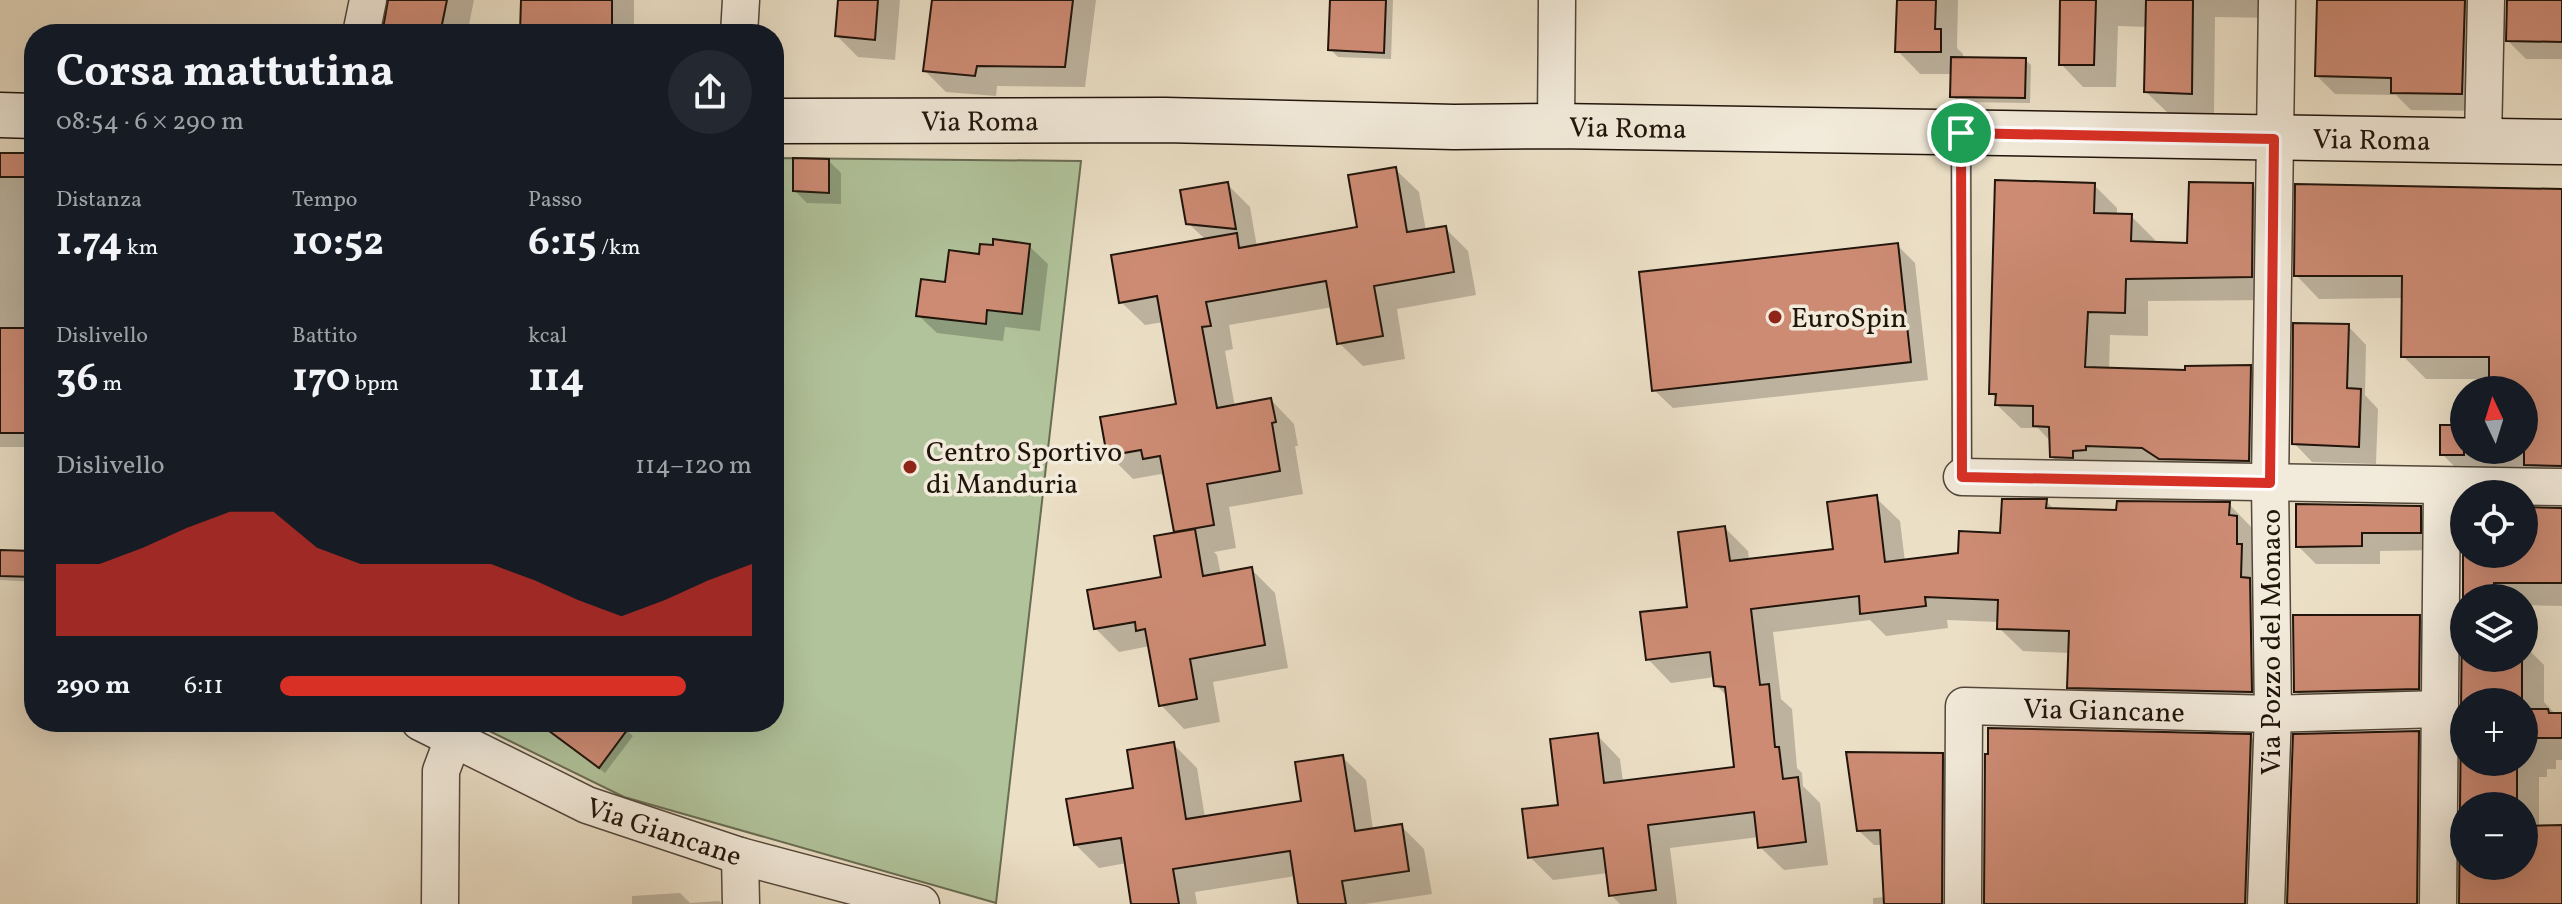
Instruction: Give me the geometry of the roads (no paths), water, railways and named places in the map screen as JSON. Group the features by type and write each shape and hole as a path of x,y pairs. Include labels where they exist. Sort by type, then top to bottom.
{"street":[{"path":"363,24 368,0"},
{"path":"740,24 741,0"},
{"path":"1556,126 1557,0"},
{"name":"Via Pozzo del Monaco","path":"2266,904 2273,714 2270,483 2277,0"},
{"path":"2483,140 2486,0"},
{"path":"0,115 24,116"},
{"name":"Via Roma","path":"784,121 1165,120 1454,127 2562,142"},
{"path":"1962,477 2562,487"},
{"path":"2438,904 2442,487"},
{"name":"Via Giancane","path":"1963,904 1964,706 2273,714 2440,709"},
{"name":"Via Giancane","path":"439,732 587,805 740,856 921,904"},
{"path":"440,904 441,771 453,739"},
{"path":"740,856 741,904"}],"lane":[{"path":"1961,133 1962,477"}],"place":[{"name":"EuroSpin","path":"1775,317"},
{"name":"Centro Sportivo di Manduria","path":"910,467"}]}
